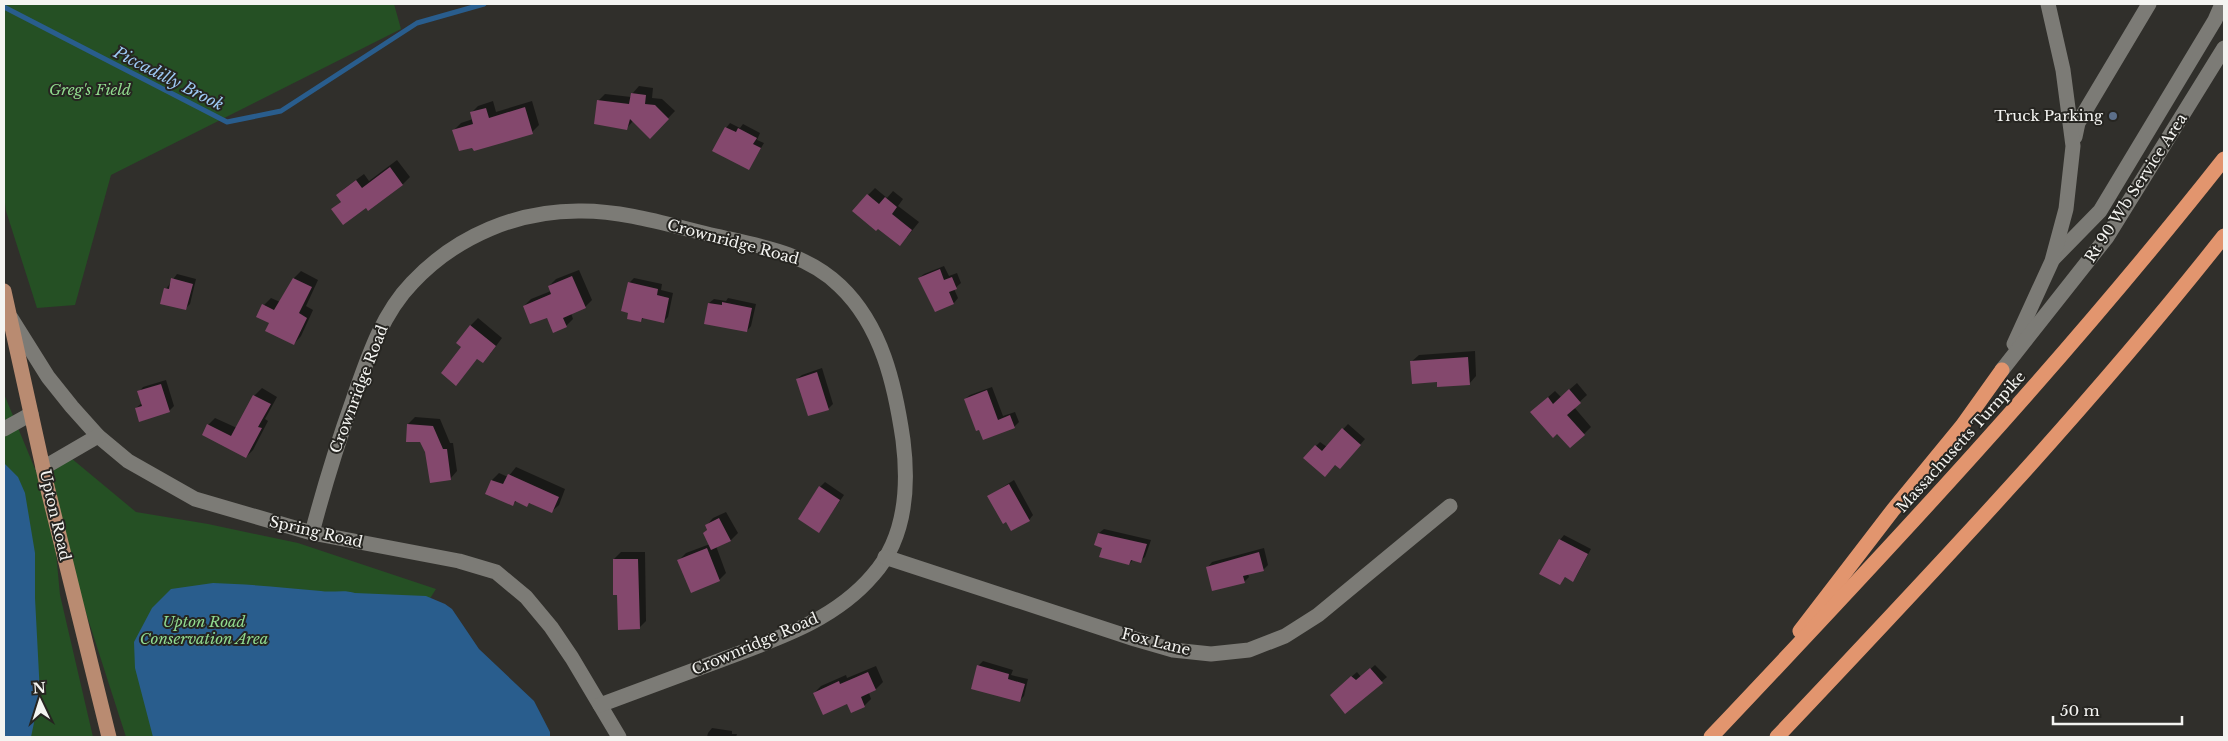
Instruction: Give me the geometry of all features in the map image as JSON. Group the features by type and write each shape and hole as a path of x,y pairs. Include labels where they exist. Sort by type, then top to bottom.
{"highway":[{"name":"Massachusetts Turnpike","path":"1711,737 1891,547 2072,344 2224,159"},
{"path":"1777,737 1958,546 2087,401 2224,236"},
{"path":"1754,692 1855,558 1962,426 2002,370"}],"main road":[{"name":"Upton Road","path":"4,291 31,414 109,737"}],"street":[{"path":"2048,4 2063,70 2073,146"},
{"path":"2002,370 2052,261 2066,209 2073,146 2078,123 2149,4"},
{"path":"2052,261 2100,211 2215,20 2222,4"},
{"name":"Rt 90 Wb Service Area","path":"2002,370 2107,237 2224,48"},
{"name":"Crownridge Road","path":"312,533 331,460 370,351 387,316 410,284 438,258 470,237 506,222 544,213 583,210 621,215 772,249 809,262 840,286 864,316 882,350 900,425 906,464 905,502 896,540 876,573 848,600 816,621 780,637 600,706"},
{"name":"Spring Road","path":"9,315 48,377 72,408 98,436 128,461 195,499 312,533 459,561 496,572 526,597 551,627 619,737"},
{"path":"4,430 31,414"},
{"path":"44,468 98,436"},
{"name":"Fox Lane","path":"885,557 1173,650 1211,654 1250,650 1285,636 1318,615 1450,506"}],"green space":[{"name":"Greg's Field","path":"4,4 394,4 401,29 111,175 75,305 37,308 6,211 4,195"},
{"path":"4,394 52,510 60,595 93,737 4,737"},
{"name":"Upton Road Conservation Area","path":"71,458 136,512 208,524 298,543 436,589 343,737 126,737 41,473"}],"water":[{"path":"4,463 18,477 25,493 35,553 35,598 40,694 31,737 4,737"},
{"path":"213,583 426,596 445,604 452,609 479,649 534,701 550,732 550,737 153,737 135,668 134,642 152,608 171,589"}],"building":[{"path":"631,93 646,95 645,104 655,105 669,119 650,139 630,119 627,130 594,124 597,100 629,104"},
{"path":"525,107 533,134 474,151 472,148 459,151 452,130 473,124 470,112 486,108 489,118"},
{"path":"725,127 736,132 738,128 757,138 753,144 761,148 749,170 712,151"},
{"path":"390,167 403,185 368,211 366,208 343,225 331,209 341,202 336,195 356,180 362,188"},
{"path":"867,194 879,204 885,197 897,207 892,214 912,230 900,246 878,229 876,231 852,211"},
{"path":"940,269 944,280 952,277 957,289 949,292 954,304 935,312 918,278"},
{"path":"572,276 586,308 563,318 567,327 553,333 547,318 530,324 523,306 551,294 548,286"},
{"path":"171,278 193,284 186,310 160,304 164,288 169,289"},
{"path":"293,278 312,287 299,313 307,318 294,345 265,331 269,323 256,317 262,304 274,310"},
{"path":"628,282 658,289 657,295 669,298 664,323 642,318 641,322 627,319 628,313 621,311"},
{"path":"722,302 752,308 747,332 704,324 708,303 722,305"},
{"path":"470,325 496,346 483,363 477,359 456,386 441,373 461,347 456,343"},
{"path":"1468,357 1470,385 1437,387 1437,382 1412,384 1410,361"},
{"path":"817,372 829,410 808,416 796,379"},
{"path":"161,384 170,412 139,422 135,408 142,406 137,391"},
{"path":"1569,389 1581,403 1567,415 1585,435 1570,448 1557,434 1553,438 1530,412 1548,397 1553,404"},
{"path":"987,390 998,420 1010,415 1015,428 983,440 979,430 976,431 964,399"},
{"path":"253,395 271,404 258,427 262,428 246,458 202,435 207,424 231,436"},
{"path":"407,424 433,426 443,449 447,449 451,480 430,483 425,452 420,442 406,442"},
{"path":"1342,428 1361,445 1340,469 1335,465 1325,477 1303,458 1315,445 1322,451"},
{"path":"508,474 559,497 552,513 529,503 527,507 515,501 513,506 485,494 491,480 503,484"},
{"path":"1009,484 1030,521 1011,531 1006,522 1003,524 987,496"},
{"path":"819,486 840,500 819,533 798,519"},
{"path":"719,518 731,541 711,550 703,533 707,530 705,525"},
{"path":"1098,533 1147,544 1141,563 1131,560 1129,565 1099,557 1102,548 1094,545"},
{"path":"1559,539 1588,554 1573,582 1565,577 1560,585 1539,574"},
{"path":"707,548 720,581 691,593 677,560"},
{"path":"1259,552 1264,571 1243,576 1245,583 1212,591 1206,567"},
{"path":"613,559 638,559 640,629 618,630 617,595 613,595"},
{"path":"977,665 1009,674 1008,679 1025,684 1020,702 971,689"},
{"path":"1370,668 1383,683 1345,714 1330,695 1351,676 1356,680"},
{"path":"868,672 876,690 861,697 865,707 851,713 847,704 823,715 813,693 839,681 840,684"}],"waterway":[{"name":"Piccadilly Brook","path":"4,7 227,122 281,111 417,23 484,4"}],"place":[{"name":"Truck Parking","path":"2113,116"}]}
